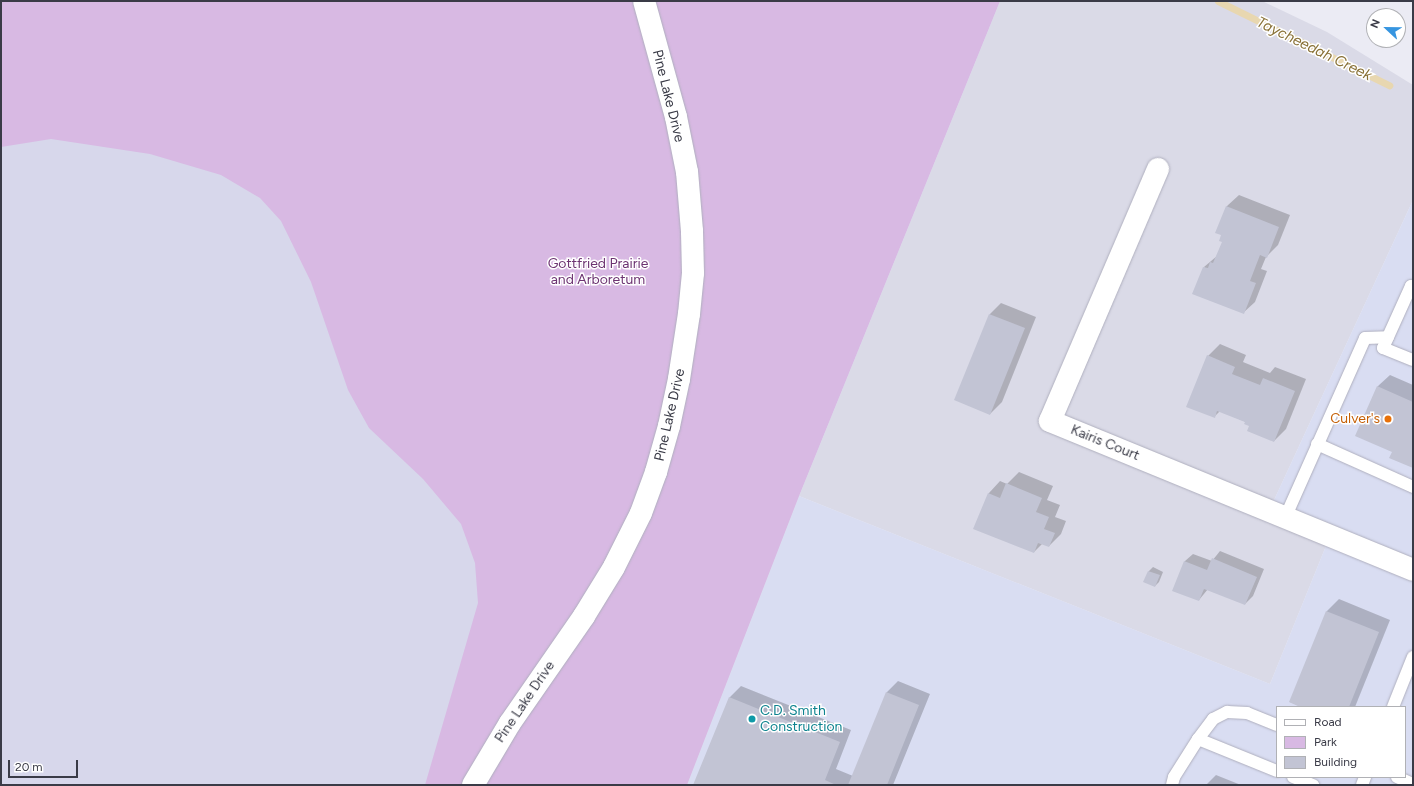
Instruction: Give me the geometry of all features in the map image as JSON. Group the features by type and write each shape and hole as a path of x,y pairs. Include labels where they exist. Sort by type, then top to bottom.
{"street":[{"name":"Pine Lake Drive","path":"473,785 510,723 584,616 614,567 641,513 656,472 678,387 689,314 692,273 692,231 687,172 676,117 644,1"},
{"name":"Kairis Court","path":"1158,169 1050,421 1413,570"}],"lane":[{"path":"1413,286 1411,286 1384,348 1413,360"},
{"path":"1285,518 1365,338 1388,337"},
{"path":"1317,444 1413,487"},
{"path":"1393,706 1413,657"},
{"path":"1172,785 1174,777 1198,739 1213,719 1227,712 1247,712 1276,725"},
{"path":"1198,739 1276,771"},
{"path":"1296,778 1313,785"},
{"path":"1399,778 1413,784"}],"shaded area":[{"name":"Gottfried Prairie and Arboretum","path":"1,1 1000,1 799,496 687,785 1,785"},
{"path":"1000,1 1262,1 1327,32 1413,85 1413,200 1269,511 1330,536 1270,684 799,496"},
{"path":"1413,200 1413,785 687,785 799,496 1270,684 1330,536 1269,511"}],"green space":[{"name":"Gottfried Prairie and Arboretum","path":"1,1 1000,1 799,496 687,785 425,785 478,603 475,563 461,524 423,479 369,428 348,390 311,282 281,221 260,198 221,175 150,154 51,139 1,147"}],"building":[{"path":"1226,206 1279,227 1267,258 1260,255 1250,281 1256,283 1244,314 1192,294 1203,267 1208,268 1210,262 1213,263 1222,242 1219,241 1221,235 1215,233"},
{"path":"989,314 1025,328 990,415 954,400"},
{"path":"1207,355 1235,367 1232,374 1260,385 1263,378 1295,391 1274,442 1247,431 1249,426 1244,424 1245,422 1217,411 1215,418 1186,407"},
{"name":"Culver's","path":"1377,386 1413,402 1413,468 1389,458 1392,452 1355,436"},
{"path":"1006,483 1042,498 1036,512 1049,517 1044,529 1055,533 1049,547 1038,543 1034,553 973,529 988,493 1000,498"},
{"path":"1212,558 1257,577 1245,605 1204,589 1199,601 1172,591 1184,561 1207,570"},
{"path":"1148,571 1160,575 1155,587 1143,582"},
{"path":"1326,611 1379,632 1349,706 1298,706 1289,702"},
{"name":"C.D. Smith Construction","path":"886,692 919,705 887,785 848,785"},
{"name":"C.D. Smith Construction","path":"729,697 840,742 825,780 836,785 693,785"}],"waterway":[{"name":"Taycheedah Creek","path":"1218,1 1389,85"}],"place":[{"name":"Culver's","path":"1388,419"},
{"name":"C.D. Smith Construction","path":"752,719"}]}
